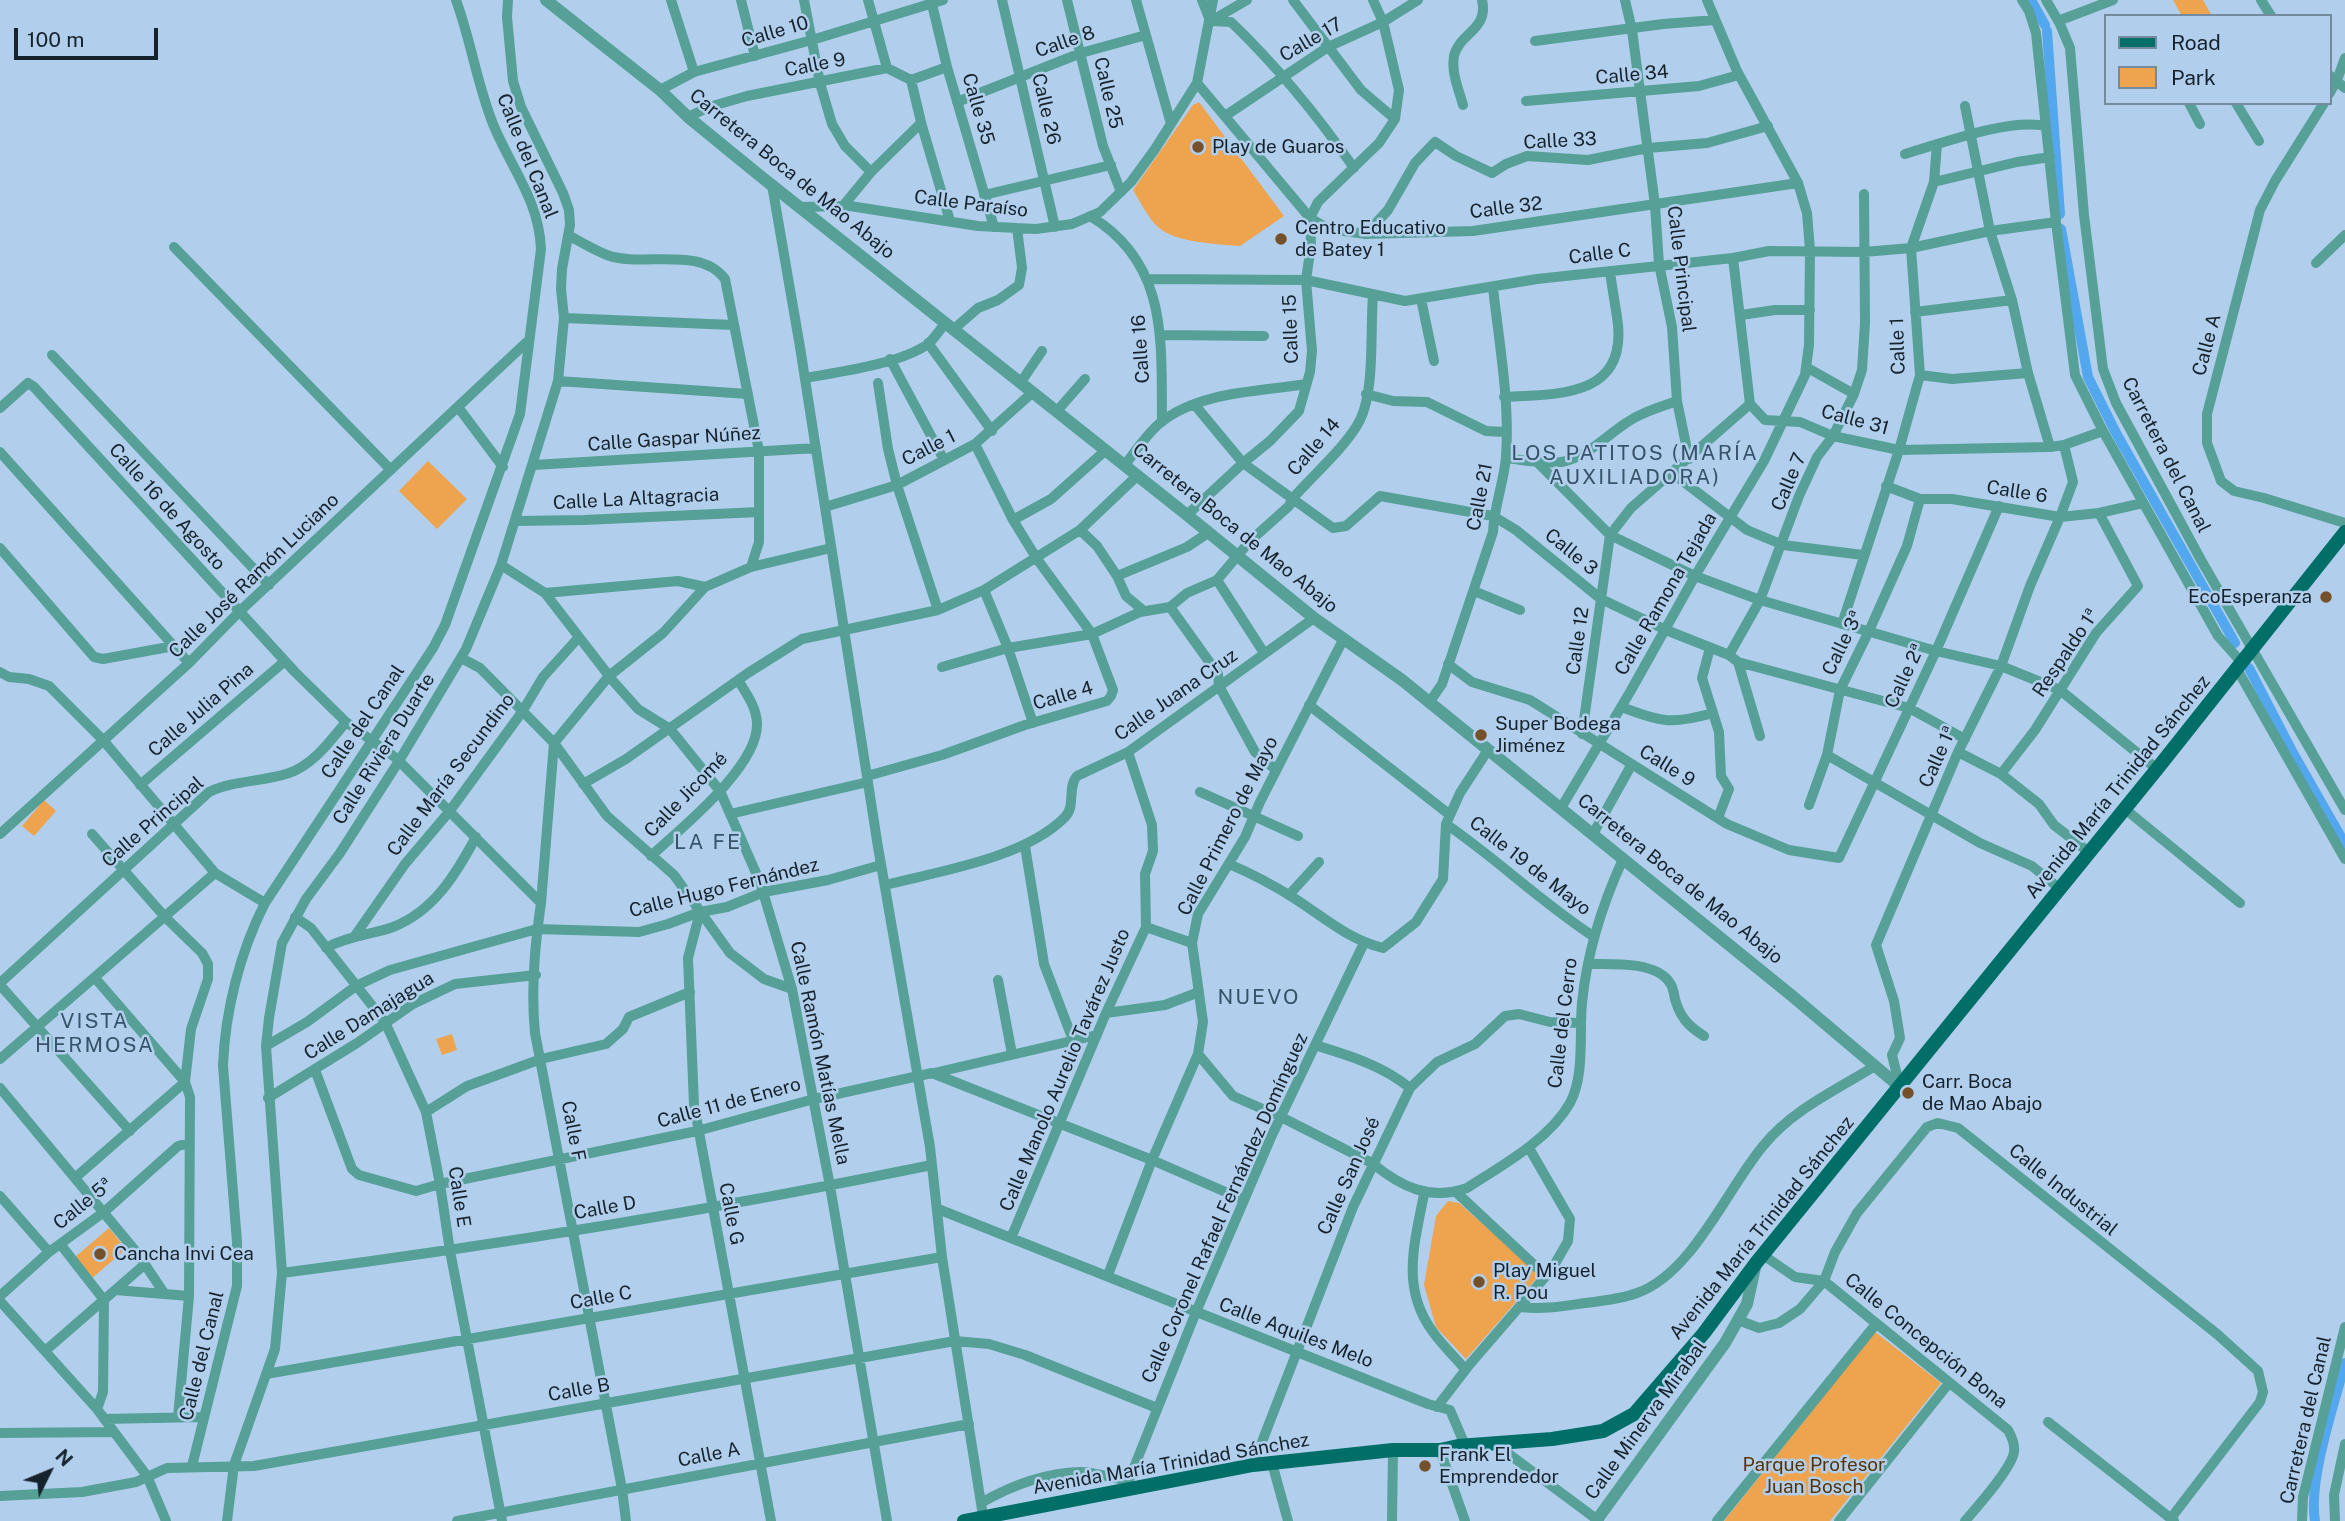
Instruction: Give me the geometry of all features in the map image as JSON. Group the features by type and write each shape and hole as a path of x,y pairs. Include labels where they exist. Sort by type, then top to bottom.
{"main road":[{"name":"Avenida María Trinidad Sánchez","path":"964,1521 982,1509 1006,1516 1127,1486 1253,1465 1393,1450 1440,1450 1604,1431 1634,1415 1704,1333 1759,1259 2090,853 2345,532"}],"street":[{"name":"Calle del Canal","path":"192,1466 237,1286 237,1242 223,1066 224,1040 250,932 265,902 433,648 445,625 520,415 541,249 540,226 494,126 480,87 456,0"},
{"name":"Calle Riviera Duarte","path":"227,1521 234,1465 275,1349 282,1273 266,1046 278,956 295,917 461,658 501,565 558,381 564,318 562,269 569,210 563,192 521,107 513,81 508,0"},
{"name":"Carretera Boca de Mao Abajo","path":"546,0 660,90 688,117 772,185 1314,618 1402,680 1791,995 1900,1087"},
{"path":"671,0 694,72"},
{"path":"741,0 755,56"},
{"path":"804,0 820,83 832,124 845,146 872,172"},
{"path":"868,0 887,68 911,80 947,67"},
{"name":"Calle 26","path":"1002,0 1055,227"},
{"name":"Calle 25","path":"1067,0 1103,146 1121,192"},
{"path":"1136,0 1171,124"},
{"path":"1202,0 1210,21"},
{"name":"Calle Paraíso","path":"800,206 843,206 994,227 1036,229 1072,224 1100,212 1121,192 1147,160 1197,83 1213,0"},
{"path":"1210,21 1247,0"},
{"path":"1293,0 1361,90 1395,119"},
{"path":"1310,218 1318,202 1379,143 1395,119 1399,90 1382,22 1373,0"},
{"name":"Calle 17","path":"1225,116 1328,47 1382,22 1418,0"},
{"path":"1463,105 1453,71 1454,55 1460,44 1475,30 1483,15 1482,0"},
{"name":"Calle Principal","path":"1625,0 1632,30 1648,148 1658,264 1672,327 1677,401 1689,459"},
{"name":"Calle Ramona Tejada","path":"1561,808 1764,461 1807,367 1810,250 1807,213 1798,183 1739,75 1707,0"},
{"name":"Carretera del Canal","path":"2022,0 2029,11 2036,33 2076,375 2143,503 2218,636 2239,666 2345,859"},
{"name":"Carretera del Canal","path":"2046,0 2070,48 2084,215 2103,369 2116,403 2201,560 2342,797 2345,810"},
{"path":"2058,21 2113,0"},
{"name":"Calle 10","path":"660,90 694,72 812,40 935,1"},
{"name":"Calle 35","path":"935,1 947,67 994,227"},
{"path":"1535,41 1715,20"},
{"path":"1210,21 1231,22 1285,75 1324,124 1354,168"},
{"name":"Calle 8","path":"957,102 1081,53 1146,34"},
{"path":"2337,81 2345,58"},
{"name":"Calle 9","path":"688,117 709,107 747,96 887,68"},
{"name":"Calle 34","path":"1526,102 1699,86 1739,75"},
{"path":"911,80 950,221"},
{"name":"Calle 32","path":"1197,83 1310,218 1329,229 1366,234 1474,231 1798,183"},
{"path":"2190,105 2200,124"},
{"path":"2237,105 2259,141"},
{"name":"Calle A","path":"2323,105 2260,210 2207,414 2207,443 2221,481 2234,491 2345,523"},
{"path":"1965,106 1990,231 2050,447"},
{"path":"1905,154 1970,135 2031,122 2046,126"},
{"path":"843,206 872,172 921,123"},
{"name":"Calle 33","path":"1366,234 1388,210 1415,163 1435,142 1492,173 1527,156 1587,160 1648,148 1707,143 1768,126"},
{"name":"Calle 1","path":"1842,624 1899,450 1920,375 1911,248 1934,182 1937,144"},
{"path":"1934,182 2050,157"},
{"path":"985,195 1111,165"},
{"path":"772,185 932,1165 942,1257 982,1509"},
{"name":"Calle 7","path":"1729,655 1760,600 1816,457 1833,436 1854,394 1862,370 1866,323 1864,194"},
{"name":"Calle 16","path":"1090,216 1110,228 1149,279 1161,335 1162,422"},
{"name":"Calle 15","path":"1187,515 1270,441 1299,411 1312,351 1306,280 1311,245 1310,218"},
{"name":"Calle C","path":"1149,279 1306,280 1395,301 1493,288 1536,279 1733,258 1769,251 1864,252 1911,248 1990,231 2056,222"},
{"path":"805,377 841,372 890,359 928,343 978,308 998,300 1019,285 1022,268 1017,228"},
{"path":"2316,263 2345,234"},
{"path":"568,235 608,256 699,261 717,268 725,279 759,451 759,542 751,567"},
{"path":"174,247 391,470"},
{"path":"1610,535 1631,508 1750,404 1733,258"},
{"path":"1504,397 1568,393 1587,387 1609,370 1616,357 1619,327 1610,271"},
{"name":"Calle 21","path":"1429,703 1441,684 1493,532 1493,516 1506,458 1504,397 1493,288"},
{"name":"Calle 14","path":"1217,580 1250,541 1289,506 1292,499 1361,419 1370,371 1373,296"},
{"path":"1421,299 1434,361"},
{"path":"1915,312 2011,300"},
{"path":"1741,315 1774,310 1810,310"},
{"path":"564,318 733,326"},
{"path":"1161,335 1264,336"},
{"name":"Calle José Ramón Luciano","path":"0,834 189,663 239,612 529,340"},
{"path":"928,343 992,431"},
{"path":"1021,382 1042,351"},
{"path":"51,355 269,584"},
{"path":"890,359 944,460"},
{"path":"1807,367 1854,394"},
{"path":"1920,375 1952,379 2028,373"},
{"path":"1057,411 1085,379"},
{"path":"558,381 748,394"},
{"name":"Calle 16 de Agosto","path":"0,408 28,383 34,387 285,661 346,722 397,760 541,903"},
{"path":"878,383 888,449 897,485 938,610"},
{"path":"1125,465 1162,422 1194,404 1231,395 1306,384"},
{"name":"Calle 1","path":"825,508 897,485 975,444 1033,392"},
{"path":"1366,394 1393,401 1427,402 1486,430 1505,432"},
{"path":"1506,458 1563,462 1585,453 1628,421 1677,401"},
{"name":"Calle 3","path":"1194,404 1243,463 1333,528 1346,526 1380,496 1493,516 1516,530 1601,599 1666,630 1729,655 1738,662 1909,708 1965,739"},
{"name":"Calle 31","path":"1750,404 1765,420 1800,422 1833,436 1899,450 2050,447 2104,431"},
{"path":"458,407 503,467"},
{"name":"Calle 4","path":"730,814 867,779 1032,723 1107,701 1111,696 1113,690 1092,634 1037,559 1013,520 975,444"},
{"name":"Calle 1ª","path":"1900,1087 1892,1055 1900,1038 1894,1001 1876,945 1958,752 2001,666 2030,586 2060,517 2073,482 2064,445"},
{"name":"Calle Gaspar Núñez","path":"534,465 816,448"},
{"path":"1013,520 1051,499 1107,450"},
{"path":"0,452 189,663"},
{"path":"1536,461 1610,535 1695,576 1760,600 1936,651 2001,666 2060,690 2157,769"},
{"path":"1672,473 1747,530 1783,545 1863,555"},
{"path":"583,784 626,759 738,680 802,639 938,610 984,590 1080,530 1138,475"},
{"name":"Calle 6","path":"1886,486 1920,499 1952,499 2060,517 2099,513 2143,503"},
{"name":"Calle 3ª","path":"1809,805 1828,755 1840,690 1908,546 1920,499"},
{"name":"Calle 2ª","path":"1839,858 1936,651 1998,506"},
{"name":"Calle La Altagracia","path":"515,521 759,512"},
{"name":"Respaldo 1ª","path":"2001,774 2035,730 2096,633 2138,586 2099,513"},
{"path":"1080,530 1097,546 1117,576 1126,596 1144,611"},
{"path":"1117,576 1187,547 1209,533"},
{"name":"Calle 12","path":"1582,734 1610,535"},
{"path":"0,548 94,657 103,659 174,646"},
{"path":"554,743 609,676 663,634 705,587 751,567 831,548"},
{"name":"Calle Ramón Matías Mella","path":"501,565 545,593 638,709 670,729 720,790 764,892 792,989 814,1098 887,1521"},
{"path":"942,667 1008,648 1092,634 1144,611 1170,607 1187,593 1217,580 1265,653"},
{"path":"545,593 678,581 705,587"},
{"path":"984,590 1008,648 1032,723"},
{"path":"1474,591 1520,610"},
{"path":"1170,607 1218,674 1219,686 1255,752 1276,770"},
{"name":"Calle Juana Cruz","path":"885,885 1025,846 1066,816 1070,809 1073,780 1077,776 1128,752 1314,618"},
{"name":"Calle María Secundino","path":"354,937 405,864 449,812 522,712 544,677 579,637"},
{"name":"Calle Primero de Mayo","path":"1108,1275 1152,1160 1198,1054 1203,1022 1192,943 1198,914 1245,837 1344,638"},
{"path":"1710,648 1702,678 1719,732 1721,776 1729,789 1718,818"},
{"path":"461,658 480,668 554,743 607,816 674,875 730,953 764,979 792,989"},
{"name":"Calle Julia Pina","path":"140,785 285,661"},
{"path":"1738,662 1760,736"},
{"name":"Calle 9","path":"1448,664 1472,682 1530,700 1718,818 1789,850 1839,858"},
{"path":"0,672 9,677 48,686 103,740 215,873 265,902"},
{"name":"Calle Jicomé","path":"651,856 740,768 754,740 757,724 753,704 738,680"},
{"name":"Calle 19 de Mayo","path":"1309,705 1556,911 1593,936"},
{"path":"1621,707 1662,722 1687,720 1713,713"},
{"name":"Calle Principal","path":"0,984 209,792 224,785 292,773 325,747 346,722"},
{"name":"Calle F","path":"554,743 537,929 533,1008 626,1521"},
{"path":"1229,864 1289,895 1322,920 1364,943 1383,948 1416,922 1443,879 1448,819 1460,793 1488,750"},
{"name":"Calle Manolo Aurelio Tavárez Justo","path":"1011,1238 1106,1013 1146,927 1145,874 1153,851 1152,825 1128,752"},
{"path":"1958,752 2001,774 2039,804 2054,825 2090,853"},
{"path":"1828,755 1980,844 2032,866 2060,889"},
{"path":"1593,835 1632,764"},
{"path":"1200,792 1298,836"},
{"path":"2125,809 2240,903"},
{"path":"76,1177 185,1082 191,1029 208,979 208,964 202,953 92,834"},
{"path":"326,948 340,940 393,927 422,912 456,874 476,837"},
{"path":"1025,846 1044,964 1073,1040"},
{"name":"Calle del Cerro","path":"1424,1194 1456,1192 1467,1188 1529,1148 1562,1115 1574,1094 1593,936 1623,859"},
{"path":"1289,895 1319,862"},
{"name":"Calle Hugo Fernández","path":"266,1046 307,1022 356,986 390,970 537,929 639,932 700,912 726,907 764,892 828,880 881,865"},
{"path":"0,1059 215,873"},
{"name":"Calle G","path":"700,912 688,958 691,1061 698,1131 771,1521"},
{"name":"Calle E","path":"295,917 311,928 385,1022 426,1112 502,1517"},
{"path":"1146,927 1192,943"},
{"name":"Calle Coronel Rafael Fernández Domínguez","path":"1127,1486 1244,1200 1364,943"},
{"path":"1588,964 1630,965 1651,970 1670,982 1679,1014 1690,1028 1704,1036"},
{"name":"Calle Damajagua","path":"268,1098 413,1004 455,984 536,975"},
{"path":"95,978 185,1082 190,1097 189,1296 178,1417"},
{"path":"998,980 1012,1054"},
{"path":"0,984 130,1131"},
{"path":"426,1112 467,1086 541,1059 606,1044 623,1029 629,1017 690,992"},
{"path":"1106,1013 1165,1005 1199,992"},
{"name":"Calle San José","path":"1253,1465 1296,1351 1373,1163 1410,1088 1437,1062 1475,1044 1505,1016 1519,1014 1550,1022 1581,1023"},
{"name":"Calle 11 de Enero","path":"315,1070 352,1169 359,1175 416,1191 698,1131 814,1098 918,1077 1097,1035"},
{"path":"1315,1045 1374,1064 1410,1088"},
{"path":"1198,1054 1233,1096 1373,1163 1384,1173 1424,1194 1412,1259 1414,1288 1424,1318 1432,1332 1465,1369"},
{"path":"1521,1307 1536,1309 1598,1302 1638,1293 1658,1281 1680,1264 1762,1146 1788,1119 1875,1066"},
{"path":"932,1073 1152,1160 1244,1200"},
{"path":"0,1088 138,1254 164,1293"},
{"name":"Calle Industrial","path":"1738,1320 1759,1328 1779,1323 1800,1309 1824,1281 1835,1252 1857,1213 1927,1127 1938,1123 1958,1128 2217,1334 2258,1371 2263,1392 2260,1402 2173,1519"},
{"name":"Calle 5ª","path":"0,1300 49,1252 104,1212 178,1146 189,1143"},
{"path":"1437,1407 1465,1369 1552,1269 1568,1241 1570,1219 1529,1148"},
{"name":"Calle D","path":"282,1273 450,1251 574,1231 830,1186 932,1165"},
{"path":"1456,1192 1546,1276"},
{"path":"0,1196 49,1252"},
{"name":"Calle Aquiles Melo","path":"938,1209 1450,1410 1465,1445"},
{"path":"61,1245 104,1300 103,1392 97,1409"},
{"name":"Calle C","path":"266,1374 843,1272 942,1257"},
{"name":"Calle Concepción Bona","path":"1759,1259 1795,1277 1824,1281 1949,1384 2001,1423 2013,1440 2014,1453 2010,1464 1965,1521"},
{"name":"Calle Minerva Mirabal","path":"1598,1520 1725,1343 1746,1304 1759,1259"},
{"path":"45,1351 144,1265"},
{"path":"116,1290 189,1296"},
{"path":"0,1300 97,1409 147,1476 166,1521"},
{"path":"1717,1521 1876,1324"},
{"name":"Carretera del Canal","path":"2302,1521 2308,1474 2345,1327"},
{"name":"Calle B","path":"0,1496 82,1492 136,1482 166,1468 254,1466 955,1341 989,1344 1025,1355 1157,1408"},
{"path":"1839,1521 1949,1384"},
{"path":"104,1419 204,1417"},
{"path":"2049,1422 2173,1519"},
{"name":"Calle A","path":"457,1521 502,1517 622,1489 969,1424"},
{"path":"0,1433 114,1432"},
{"path":"1494,1443 1598,1520"},
{"path":"2335,1521 2334,1494 2345,1444"},
{"path":"1392,1521 1393,1450"},
{"path":"1440,1450 1465,1521"},
{"path":"1272,1463 1288,1521"},
{"path":"982,1509 1009,1487 1030,1480 1082,1472 1127,1486"}],"green space":[{"path":"2173,0 2203,0 2211,14 2181,14"},
{"name":"Play de Guaros","path":"1199,102 1284,216 1240,246 1197,242 1166,232 1151,219 1133,190 1193,105"},
{"path":"428,461 467,499 437,529 399,491"},
{"path":"44,800 56,811 34,836 22,826"},
{"path":"452,1034 457,1050 442,1055 436,1039"},
{"name":"Play Miguel R. Pou","path":"1448,1201 1459,1203 1535,1270 1536,1279 1466,1359 1436,1327 1424,1285 1436,1216"},
{"name":"Cancha Invi Cea","path":"109,1228 126,1249 91,1279 74,1258"},
{"name":"Parque Profesor Juan Bosch","path":"1875,1332 1941,1383 1830,1521 1724,1521"}],"waterway":[{"path":"2031,0 2045,25"},
{"path":"2047,31 2060,214"},
{"path":"2061,229 2088,377 2116,433 2235,643"},
{"path":"2249,668 2345,844"},
{"path":"2315,1521 2315,1485 2345,1363"}],"place":[{"name":"Play de Guaros","path":"1198,147"},
{"name":"Centro Educativo de Batey 1","path":"1281,239"},
{"name":"EcoEsperanza","path":"2326,597"},
{"name":"Super Bodega Jiménez","path":"1481,735"},
{"name":"Carr. Boca de Mao Abajo","path":"1908,1093"},
{"name":"Cancha Invi Cea","path":"100,1254"},
{"name":"Play Miguel R. Pou","path":"1479,1282"},
{"name":"Frank El Emprendedor","path":"1425,1466"}],"district":[{"name":"LOS PATITOS (MARÍA AUXILIADORA)","path":"1635,466"},
{"name":"LA FE","path":"708,843"},
{"name":"NUEVO","path":"1259,998"},
{"name":"VISTA HERMOSA","path":"95,1034"}]}
